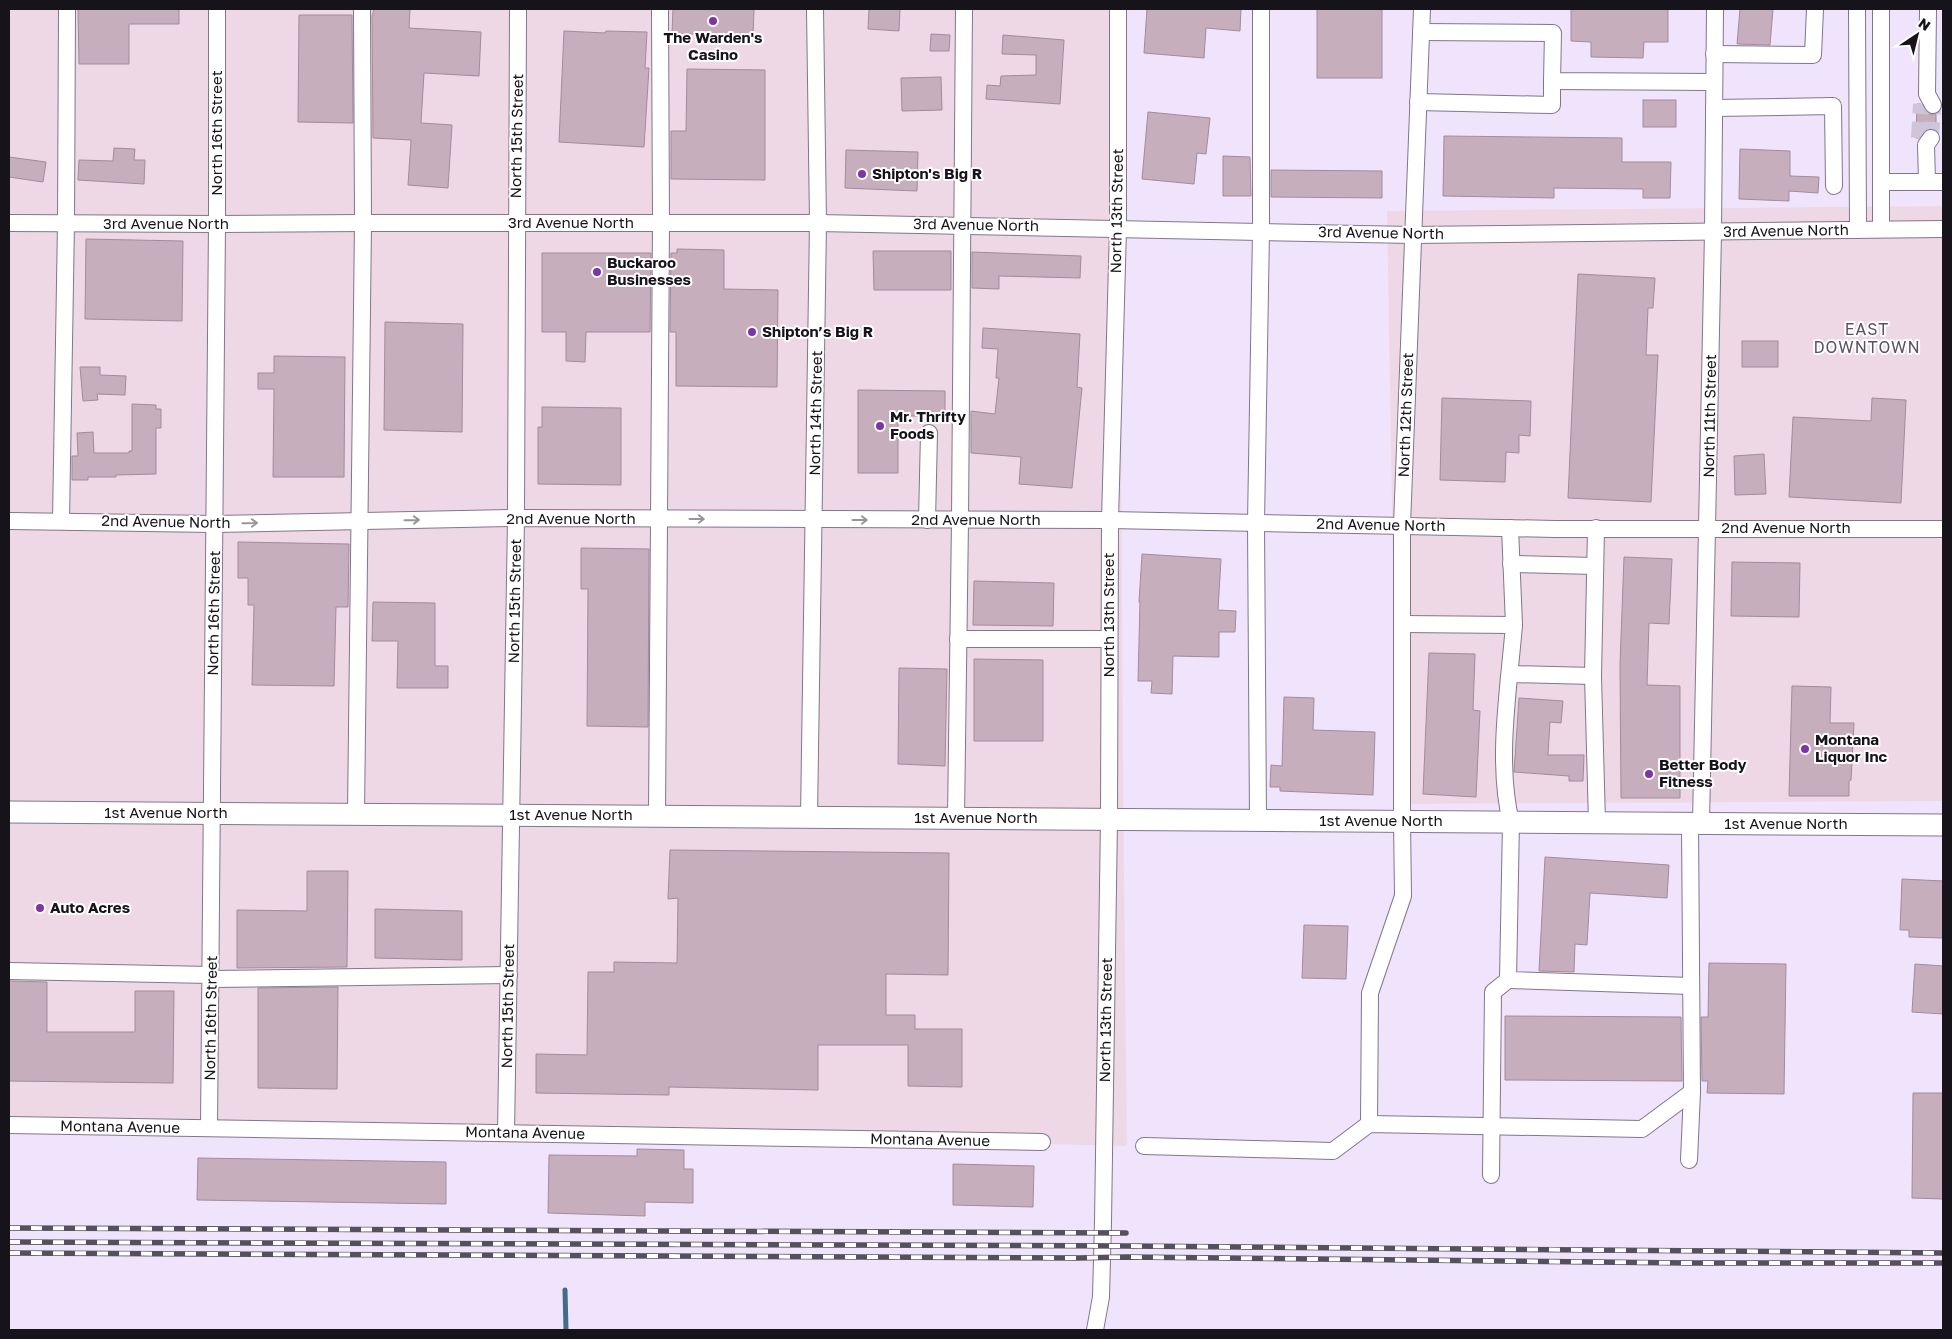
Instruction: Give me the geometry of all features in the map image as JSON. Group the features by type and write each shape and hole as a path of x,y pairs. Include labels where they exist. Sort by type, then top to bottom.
{"main road":[{"name":"1st Avenue North","path":"9,812 1943,825"}],"street":[{"path":"61,521 66,223 67,9"},
{"name":"North 16th Street","path":"209,1128 217,224 217,9"},
{"path":"356,814 363,222 362,9"},
{"name":"North 15th Street","path":"506,1133 516,518 518,9"},
{"path":"657,816 660,519 660,9"},
{"name":"North 14th Street","path":"809,817 818,223 815,9"},
{"path":"956,818 964,9"},
{"name":"North 13th Street","path":"1095,1330 1101,1297 1103,1222 1109,819 1110,520 1118,228 1118,9"},
{"path":"1258,820 1256,523 1261,231 1261,9"},
{"name":"North 12th Street","path":"1369,1124 1370,993 1403,896 1402,525 1422,9"},
{"name":"North 11th Street","path":"1689,1160 1692,1092 1691,986 1708,528 1715,9"},
{"path":"1714,54 1813,55 1815,9"},
{"path":"1857,9 1858,230"},
{"path":"1880,230 1881,9"},
{"path":"1927,101 1928,9"},
{"path":"1418,102 1552,105 1553,34 1421,32"},
{"path":"1552,81 1714,82"},
{"path":"1714,108 1832,106 1834,186"},
{"path":"1925,140 1926,182"},
{"path":"1881,182 1943,182"},
{"name":"3rd Avenue North","path":"9,222 217,224 363,222 818,223 1412,235 1943,229"},
{"path":"927,520 929,432"},
{"name":"2nd Avenue North","path":"9,520 214,524 516,518 1110,520 1510,528 1943,529"},
{"path":"1508,980 1511,822 1505,798 1506,721 1514,625 1510,528"},
{"path":"1596,528 1593,676 1597,823"},
{"path":"1512,564 1595,566"},
{"path":"1402,624 1514,625"},
{"path":"958,639 1109,639"},
{"path":"1510,674 1593,676"},
{"path":"9,971 211,977 509,976"},
{"path":"1491,1175 1493,992 1508,980 1691,986"},
{"path":"1144,1146 1333,1151 1369,1124 1642,1129 1692,1092"},
{"name":"Montana Avenue","path":"9,1125 1042,1142"}],"shaded area":[{"path":"9,9 1119,9 1127,1146 9,1118"},
{"path":"1943,206 1943,801 1397,804 1387,211"}],"building":[{"path":"78,9 179,9 179,24 129,24 129,64 79,64"},
{"path":"374,9 410,9 409,28 481,32 479,76 424,73 421,123 452,125 448,188 408,185 411,140 373,138 372,16"},
{"name":"The Warden's Casino","path":"673,9 754,9 753,37 672,33"},
{"path":"869,9 900,9 899,31 868,29"},
{"path":"1147,9 1241,9 1240,31 1206,28 1204,58 1144,53"},
{"path":"1317,9 1382,9 1382,78 1317,78"},
{"path":"1571,9 1668,9 1668,42 1644,42 1643,58 1591,57 1591,42 1571,41"},
{"path":"1740,9 1773,9 1770,45 1737,44"},
{"path":"299,15 352,15 353,123 298,122"},
{"path":"564,31 605,33 606,31 647,32 645,68 649,68 644,147 559,142"},
{"path":"931,34 950,35 949,51 930,51"},
{"path":"1003,35 1064,40 1060,104 986,99 987,85 1000,86 1001,76 1036,75 1036,55 1002,54"},
{"path":"687,69 765,70 765,180 671,179 671,131 686,131"},
{"path":"941,77 942,110 902,111 901,78"},
{"path":"1643,100 1676,100 1676,127 1643,127"},
{"path":"1917,104 1921,104 1928,114 1936,114 1936,129 1926,129 1919,138 1916,138"},
{"path":"1148,112 1210,118 1206,154 1197,153 1194,184 1142,179"},
{"path":"1444,136 1622,138 1622,162 1671,162 1670,198 1643,198 1643,189 1554,188 1554,198 1443,196"},
{"path":"114,148 135,149 134,160 145,160 144,184 78,180 79,160 113,161"},
{"path":"1740,149 1790,151 1790,176 1819,177 1818,193 1789,191 1789,201 1739,199"},
{"path":"846,150 918,152 917,191 845,188"},
{"path":"1223,156 1250,157 1251,196 1223,196"},
{"path":"9,157 46,162 43,182 9,177"},
{"path":"1271,170 1382,171 1382,198 1271,197"},
{"path":"86,239 183,241 182,321 85,319"},
{"path":"677,249 724,250 724,289 778,290 777,387 676,386 676,332 670,332 671,253 677,253"},
{"path":"873,251 951,251 951,290 874,290"},
{"path":"972,252 1081,256 1080,278 999,276 999,289 972,288"},
{"path":"542,253 651,253 650,332 586,332 585,362 566,361 566,332 542,332"},
{"path":"1578,274 1655,278 1653,308 1648,308 1646,355 1658,355 1651,502 1568,498"},
{"path":"385,322 463,324 462,432 384,430"},
{"path":"983,328 1080,334 1077,387 1082,388 1072,488 1019,484 1021,457 971,453 971,411 995,414 999,378 996,378 998,349 982,348"},
{"path":"1742,341 1778,341 1778,367 1742,367"},
{"path":"274,356 345,357 344,477 273,477 274,389 258,389 258,373 274,373"},
{"path":"80,367 100,367 100,375 126,376 125,395 97,394 98,400 83,401"},
{"path":"858,390 945,391 945,416 898,416 898,473 858,473"},
{"path":"1442,398 1531,401 1530,436 1519,435 1519,453 1506,452 1505,482 1440,480"},
{"path":"1872,398 1906,400 1901,503 1789,497 1793,417 1871,421"},
{"path":"132,404 156,405 156,409 161,409 161,428 156,428 156,474 88,477 88,480 72,480 72,456 78,456 77,433 93,432 94,453 129,453 129,451 132,451"},
{"path":"542,407 621,408 621,485 538,484 538,427 542,427"},
{"path":"1764,454 1766,494 1735,495 1734,456"},
{"path":"238,542 349,544 348,607 336,607 334,686 252,685 254,605 248,605 248,578 238,578"},
{"path":"581,548 649,549 648,727 587,726 588,589 581,589"},
{"path":"1142,554 1221,559 1218,610 1236,611 1235,632 1219,632 1219,657 1173,656 1172,694 1151,693 1152,681 1138,681"},
{"path":"1624,557 1672,559 1669,624 1649,623 1647,685 1680,686 1680,798 1621,798 1620,665"},
{"path":"1732,562 1800,563 1799,617 1731,616"},
{"path":"974,581 1054,583 1053,626 973,625"},
{"path":"373,602 435,603 435,666 448,666 448,688 397,688 398,641 372,641"},
{"path":"1429,653 1475,654 1473,710 1480,711 1476,797 1423,794"},
{"path":"974,659 1043,660 1043,741 974,741"},
{"path":"899,668 947,669 945,766 898,764"},
{"path":"1792,686 1831,687 1830,723 1854,723 1849,796 1789,796"},
{"path":"1284,697 1314,698 1313,730 1375,732 1373,795 1280,791 1280,787 1270,787 1271,765 1282,766"},
{"path":"1519,698 1563,701 1561,723 1550,722 1548,755 1584,755 1583,781 1569,781 1569,776 1514,772"},
{"path":"670,850 949,853 948,975 886,974 886,1015 915,1015 915,1029 962,1029 962,1087 908,1086 908,1045 818,1045 818,1090 669,1087 669,1095 536,1093 536,1054 587,1055 588,972 614,972 614,962 677,963 678,898 668,899"},
{"path":"1545,857 1669,865 1667,898 1590,893 1587,945 1575,944 1574,972 1539,971"},
{"path":"307,871 348,871 347,967 237,968 237,910 307,911"},
{"path":"1902,879 1943,881 1943,938 1909,937 1909,930 1900,930"},
{"path":"375,909 462,911 462,960 375,958"},
{"path":"1304,925 1348,926 1346,979 1302,978"},
{"path":"1709,963 1786,964 1784,1094 1707,1093 1708,1081 1702,1081 1701,1017 1708,1017"},
{"path":"1915,964 1943,966 1943,1014 1912,1012"},
{"path":"9,981 47,982 47,1032 135,1032 135,991 174,991 173,1083 9,1081"},
{"path":"338,987 337,1089 258,1088 258,988"},
{"path":"1505,1016 1681,1017 1682,1081 1505,1080"},
{"path":"1913,1093 1943,1093 1943,1199 1912,1198"},
{"path":"637,1149 684,1150 684,1169 693,1169 693,1203 645,1202 645,1216 548,1213 549,1155 637,1156"},
{"path":"198,1158 446,1162 446,1204 197,1200"},
{"path":"953,1164 1034,1166 1033,1207 953,1205"}],"waterway":[{"path":"565,1290 566,1330"}],"tunnel":[{"path":"1919,138 1921,104"},
{"path":"1931,138 1933,105"}],"railway":[{"path":"9,1228 1126,1233"},
{"path":"9,1242 1126,1246 1943,1253"},
{"path":"9,1253 1126,1257 1688,1263 1943,1263"}],"place":[{"name":"The Warden's Casino","path":"713,21"},
{"name":"Shipton's Big R","path":"862,174"},
{"name":"Buckaroo Businesses","path":"597,272"},
{"name":"Shipton’s Big R","path":"752,332"},
{"name":"Mr. Thrifty Foods","path":"880,426"},
{"name":"Montana Liquor Inc","path":"1805,749"},
{"name":"Better Body Fitness","path":"1649,774"},
{"name":"Auto Acres","path":"40,908"}],"district":[{"name":"EAST DOWNTOWN","path":"1867,338"}]}
